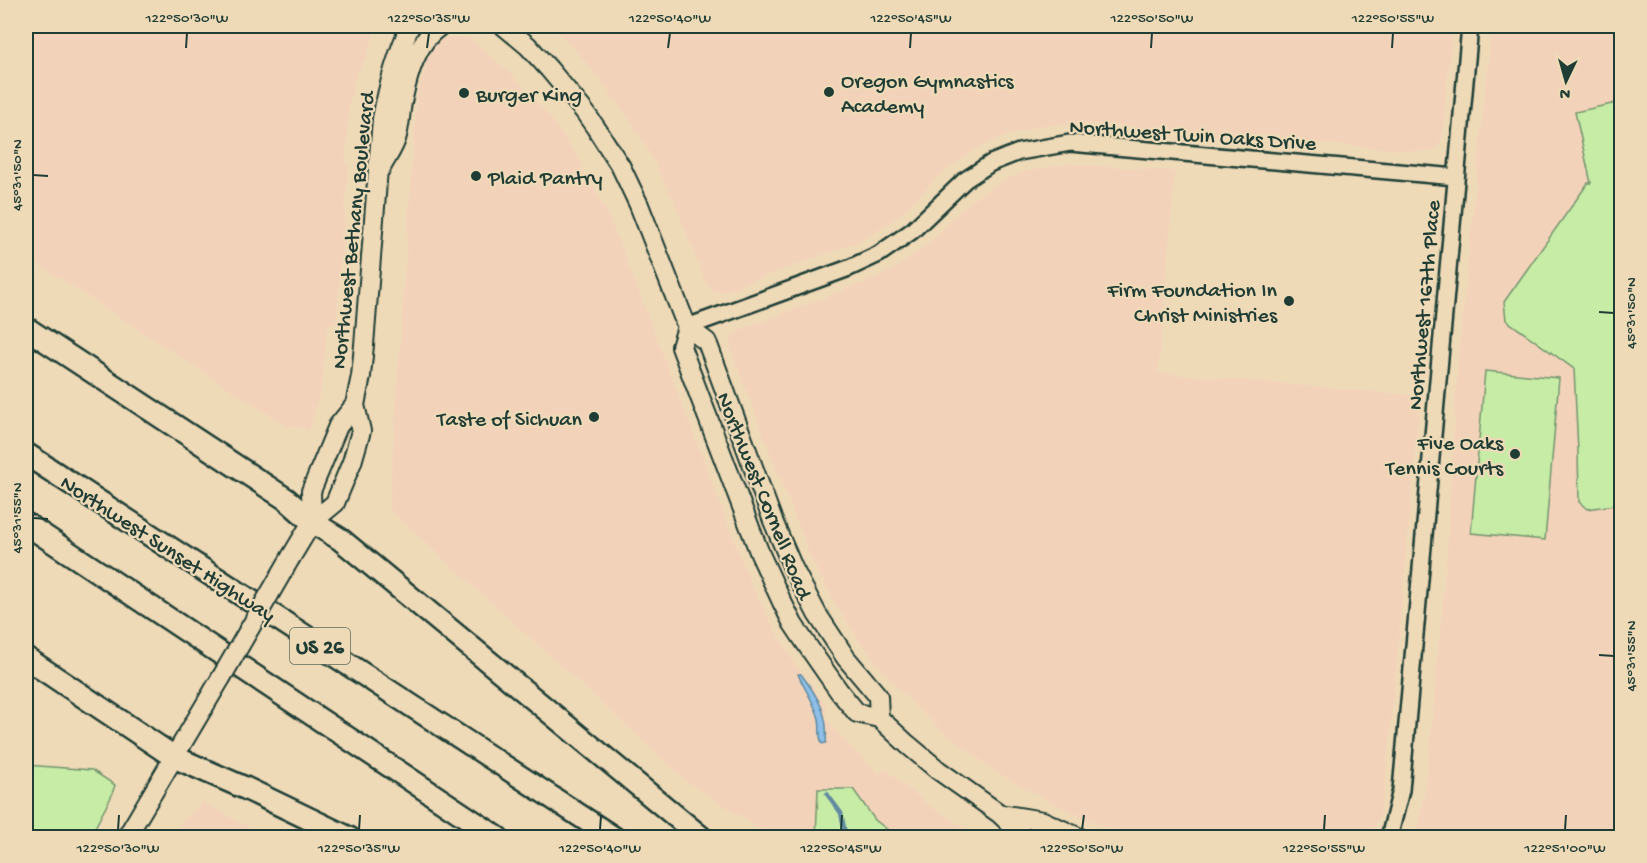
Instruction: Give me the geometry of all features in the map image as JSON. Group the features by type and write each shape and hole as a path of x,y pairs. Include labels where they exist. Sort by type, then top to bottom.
{"highway":[{"path":"26,328 286,499 312,522 340,539 702,837"},
{"name":"Northwest Sunset Highway","path":"26,454 614,837"},
{"name":"US 26","path":"26,524 498,837"},
{"path":"26,658 174,757 349,837"}],"main road":[{"name":"Northwest Bethany Boulevard","path":"126,837 312,522 335,503 341,492 361,431 355,405 361,376 386,100 410,26"},
{"path":"378,175 396,140 406,83 421,44 430,32 440,26"},
{"name":"Northwest Cornell Road","path":"504,26 528,46 571,94 621,167 650,228 687,327 707,342 793,568 823,623 846,658 878,696 879,718"},
{"name":"Northwest Cornell Road","path":"687,327 681,347 760,554 782,602 807,645 857,713 879,718 938,770 1000,814 1024,837"},
{"name":"Northwest Bethany Boulevard","path":"312,522 311,491 338,426 355,405"},
{"name":"Northwest Cornell Road","path":"1000,814 1043,821 1080,837"}],"street":[{"name":"Northwest 167th Place","path":"1389,837 1401,790 1470,26"},
{"name":"Northwest Twin Oaks Drive","path":"687,327 849,268 879,254 912,231 965,180 991,163 1019,152 1070,143 1456,177"}],"shaded area":[{"path":"26,26 369,26 374,35 366,58 355,77 349,104 345,164 348,164 336,323 328,323 321,389 309,430 290,425 288,427 26,256"},
{"path":"552,26 1452,26 1442,137 1439,145 1431,151 1094,124 1039,126 1002,137 981,146 961,159 939,176 901,214 876,232 852,244 722,292 716,292 706,283 674,201 632,123 600,79"},
{"path":"1492,26 1621,26 1621,837 1414,838 1427,781 1447,552 1458,362"},
{"path":"451,37 471,39 510,73 549,116 583,165 581,167 604,207 623,251 751,585 794,663 826,706 825,718 879,774 885,769 927,804 978,837 897,837 875,820 853,789 818,789 816,837 773,837 688,782 389,509 417,95 432,49 443,39"},
{"path":"1069,164 1175,171 1158,373 1420,396 1386,780 1380,815 1371,837 1123,838 1117,835 1117,832 1059,806 1010,780 985,764 918,709 895,685 859,640 837,607 811,558 731,350 733,335 740,330 876,278 896,268 926,246 978,196 1007,179 1028,171"},
{"path":"203,802 265,837 173,837 181,823"}],"green space":[{"path":"1621,102 1621,504 1587,509 1579,502 1574,369 1506,320 1504,302 1588,183 1591,183 1575,112"},
{"name":"Five Oaks Tennis Courts","path":"1485,371 1559,378 1545,540 1471,533"},
{"path":"26,765 92,770 115,785 90,837 26,837"},
{"path":"818,789 853,789 875,820 897,837 816,837"}],"water":[{"path":"798,674 801,674 807,682 821,706 826,723 826,743 822,744 817,713"}],"waterway":[{"path":"827,794 841,813 846,838"}],"place":[{"name":"Oregon Gymnastics Academy","path":"829,92"},
{"name":"Burger King","path":"464,93"},
{"name":"Plaid Pantry","path":"476,176"},
{"name":"Firm Foundation In Christ Ministries","path":"1289,301"},
{"name":"Taste of Sichuan","path":"594,417"},
{"name":"Five Oaks Tennis Courts","path":"1515,454"}]}
